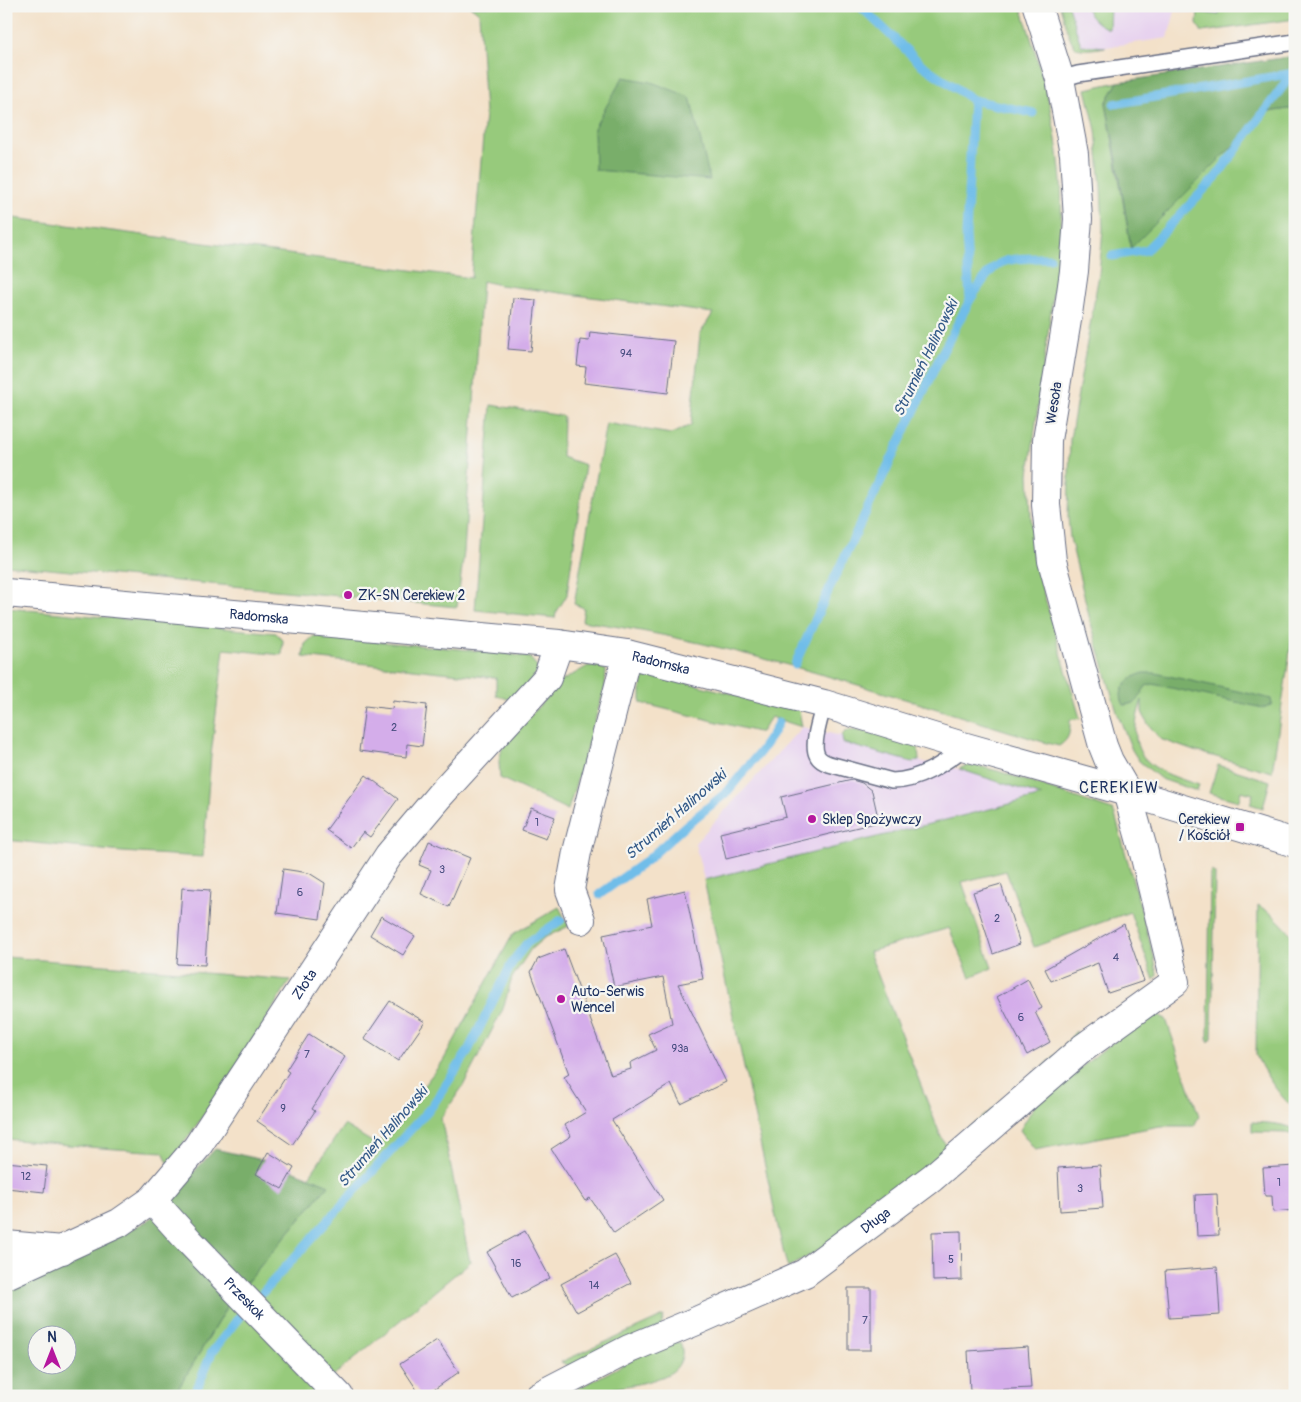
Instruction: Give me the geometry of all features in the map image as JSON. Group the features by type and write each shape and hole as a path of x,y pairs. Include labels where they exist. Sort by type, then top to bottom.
{"street":[{"name":"Wesoła","path":"1037,6 1060,79 1074,154 1078,219 1070,305 1048,440 1046,470 1047,514 1052,561 1098,732 1109,762 1127,792 1143,849 1175,982"},
{"name":"Radomska","path":"6,593 559,644 627,654 824,704 1295,843"},
{"name":"Złota","path":"6,1275 64,1250 118,1223 152,1200 197,1148 389,855 439,796 547,678 559,644"},
{"path":"581,920 570,890 577,852 627,654"},
{"name":"Długa","path":"538,1396 630,1349 805,1273 932,1178 1083,1048 1175,982"},
{"name":"Przeskok","path":"152,1200 339,1396"},
{"path":"6,1245 64,1250"}],"lane":[{"path":"1060,79 1078,74 1295,42"},
{"path":"824,704 816,738 815,753 820,760 829,764 892,781 902,781 922,774 946,762 966,747"}],"shaded area":[{"path":"1068,6 1295,6 1295,19 1202,32 1197,24 1197,13 1175,11 1168,38 1106,47 1081,45"},
{"path":"802,727 842,736 843,743 912,762 919,761 959,769 1043,796 704,880 695,843"}],"green space":[{"path":"470,6 1021,6 1050,108 1058,149 1061,180 1059,251 1029,474 1033,557 1080,718 1070,720 1069,735 1063,743 1059,746 1043,742 815,672 757,657 641,631 582,621 584,608 574,604 606,423 671,434 691,425 700,334 713,313 482,281 464,552 457,607 6,565 6,217 471,278 485,114 479,13"},
{"path":"1060,6 1068,6 1081,45 1106,47 1077,48 1069,35"},
{"path":"1086,6 1110,6 1109,29 1094,21"},
{"path":"1220,6 1295,6 1295,19 1202,32 1197,24 1198,12 1219,15"},
{"path":"1295,56 1295,108 1267,112 1131,248 1106,103 1118,82"},
{"path":"623,77 651,82 690,97 710,180 595,170 594,128"},
{"path":"1118,82 1106,103 1131,248 1267,112 1295,108 1295,631 1293,631 1272,772 1194,751 1160,739 1148,724 1142,712 1142,700 1137,720 1136,736 1139,748 1145,759 1167,774 1199,785 1197,791 1161,779 1139,761 1132,750 1117,712 1090,620 1070,538 1068,517 1070,439 1099,274 1103,229 1096,130 1086,89"},
{"path":"491,405 563,416 562,457 585,465 567,595 555,618 475,610"},
{"path":"6,608 276,633 283,640 282,655 224,649 211,755 203,857 122,852 6,840"},
{"path":"314,636 529,657 538,670 516,702 496,695 496,678 303,657 305,644"},
{"path":"588,666 597,666 606,670 605,687 568,810 500,778 499,761 502,748 560,682"},
{"path":"1144,673 1155,673 1260,696 1271,699 1272,704 1263,708 1153,684 1146,686 1135,703 1124,705 1121,694 1125,684 1133,677"},
{"path":"645,674 652,674 799,710 802,727 771,717 761,732 758,732 641,703 641,687"},
{"path":"845,731 878,733 914,744 918,748 919,761 912,762 843,743 842,736"},
{"path":"1218,765 1270,781 1263,808 1250,804 1253,794 1241,791 1239,801 1209,793"},
{"path":"965,766 978,766 998,771 1112,810 1115,815 1154,957 1157,975 1154,980 1130,912 1034,947 1006,871 962,882 992,968 970,977 949,928 869,952 941,1137 946,1145 1013,1093 857,1228 788,1268 704,880 1042,796 959,769"},
{"path":"1212,871 1215,874 1212,1038 1209,1042 1210,874"},
{"path":"1258,905 1273,915 1295,938 1295,1109 1272,1084 1256,1055"},
{"path":"559,907 569,926 544,938 531,949 512,978 503,1009 463,1086 441,1118 470,1262 313,1393 316,1396 174,1396 229,1303 328,1185 309,1177 344,1125 377,1145 443,1061 513,934"},
{"path":"6,957 290,980 234,1072 169,1164 163,1152 6,1139"},
{"path":"1155,1014 1166,1019 1199,1116 1194,1126 1160,1126 1035,1150 1020,1130 1036,1103 1147,1015"},
{"path":"1076,1031 1078,1037 1036,1073 1047,1063"},
{"path":"1252,1122 1290,1127 1295,1129 1295,1135 1252,1132"},
{"path":"215,1149 272,1162 329,1185 229,1303 174,1396 6,1396 6,1290 149,1220"},
{"path":"664,1316 661,1326 569,1366 561,1362"},
{"path":"670,1340 680,1343 682,1355 677,1367 670,1373 647,1382 605,1390 607,1396 564,1396"}],"building":[{"path":"513,298 536,300 531,351 508,349"},
{"path":"590,332 674,341 668,393 584,383 586,367 577,366 580,340 589,341"},
{"path":"393,701 427,705 422,746 407,744 406,757 359,751 365,706 392,709"},
{"path":"366,775 398,799 370,837 363,832 351,848 326,830"},
{"path":"852,780 862,783 872,791 879,822 726,859 720,833 786,817 781,797"},
{"path":"531,808 555,817 546,839 522,830"},
{"path":"429,841 470,858 449,907 421,894 431,870 419,865"},
{"path":"283,869 309,873 325,883 320,919 277,913"},
{"path":"1001,884 1020,944 993,954 973,892"},
{"path":"182,888 210,890 205,965 177,964"},
{"path":"685,890 703,979 678,984 726,1082 681,1104 671,1084 612,1120 663,1200 614,1233 590,1198 585,1201 551,1149 571,1136 565,1125 586,1112 564,1077 569,1074 531,972 538,959 564,949 611,1075 631,1069 630,1063 656,1050 648,1034 672,1023 663,977 614,987 603,935 652,925 647,899"},
{"path":"381,916 415,936 403,955 370,935"},
{"path":"1124,924 1144,981 1108,993 1098,963 1051,981 1045,969"},
{"path":"1028,979 1042,1008 1035,1012 1050,1042 1027,1055 997,997"},
{"path":"390,1001 425,1022 398,1061 364,1039"},
{"path":"309,1034 345,1057 312,1109 315,1111 292,1145 257,1121 289,1072 286,1070"},
{"path":"268,1152 294,1168 282,1189 256,1174"},
{"path":"6,1162 47,1166 44,1192 6,1188"},
{"path":"1100,1165 1103,1208 1060,1211 1058,1168"},
{"path":"1295,1166 1295,1210 1273,1212 1272,1196 1265,1196 1263,1168"},
{"path":"1217,1194 1219,1235 1197,1236 1195,1195"},
{"path":"525,1231 550,1278 512,1298 487,1252"},
{"path":"961,1231 962,1280 933,1281 932,1232"},
{"path":"615,1255 631,1283 577,1312 561,1284"},
{"path":"1217,1267 1220,1315 1169,1318 1165,1271"},
{"path":"848,1288 871,1288 871,1350 848,1350"},
{"path":"437,1340 459,1372 425,1396 421,1396 400,1364"},
{"path":"1028,1347 1031,1388 970,1391 968,1351"}],"waterway":[{"path":"860,6 922,65 973,100 1033,113"},
{"name":"Strumień Halinowski","path":"1114,104 1294,73"},
{"path":"1112,256 1146,250 1160,236 1216,177 1292,74"},
{"name":"Strumień Halinowski","path":"795,664 942,353 970,300 966,235 973,100"},
{"path":"970,300 987,276 999,264 1016,259 1050,258"},
{"name":"Strumień Halinowski","path":"600,894 646,861 727,792 760,752 778,723"},
{"name":"Strumień Halinowski","path":"263,1292 432,1106 467,1053 513,961 527,943 561,920"},
{"name":"Strumień Halinowski","path":"194,1396 212,1352 244,1311"}],"place":[{"name":"ZK-SN Cerekiew 2","path":"348,595"},
{"name":"Sklep Spożywczy","path":"812,819"},
{"name":"Cerekiew / Kościół","path":"1240,827"},
{"name":"Auto-Serwis Wencel","path":"561,999"}],"district":[{"name":"CEREKIEW","path":"1119,788"}]}
